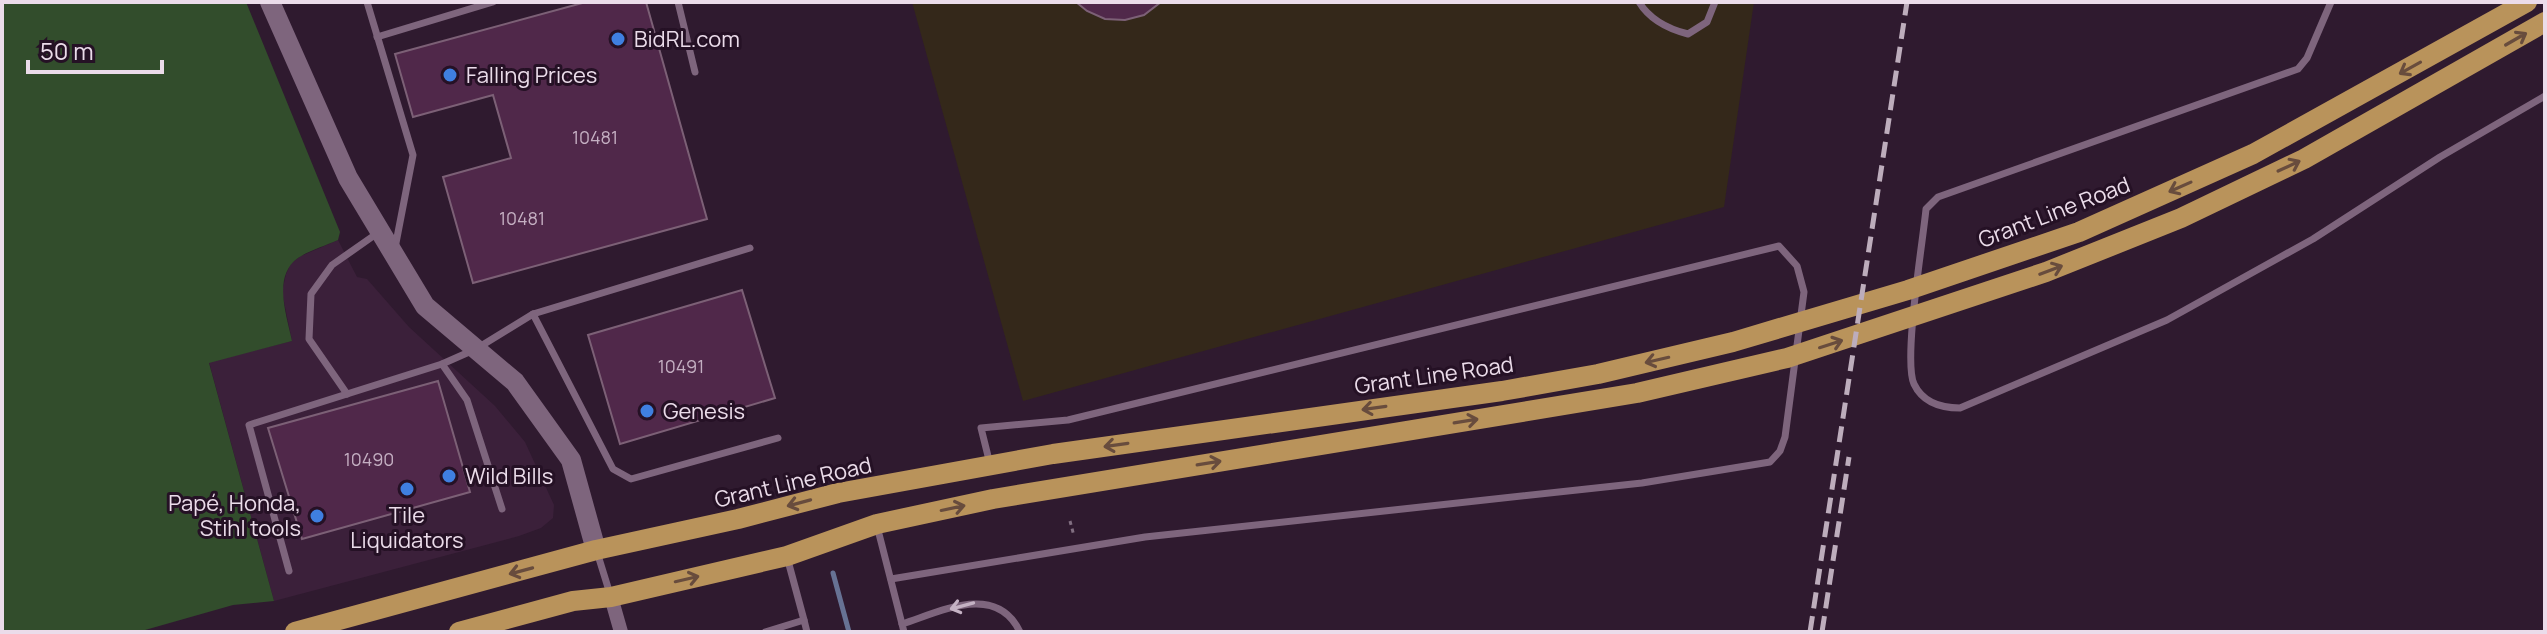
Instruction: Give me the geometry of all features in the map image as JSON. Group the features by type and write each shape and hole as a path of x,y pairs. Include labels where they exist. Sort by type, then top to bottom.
{"main road":[{"path":"270,2 348,178 425,306 515,382 571,460 596,550"},
{"name":"Grant Line Road","path":"295,632 596,550 838,493 1247,426 1502,391 1598,374 1733,342 2079,232 2253,154 2527,2"},
{"path":"459,632 573,601 611,597 787,556 877,524 1008,497 1637,393 1787,358 2046,272 2181,218 2304,159 2545,22"}],"street":[{"path":"611,597 621,632"}],"lane":[{"path":"367,2 413,155 394,254"},
{"path":"377,37 493,2"},
{"path":"678,2 695,72"},
{"path":"1639,2 1667,29 1688,34 1707,22 1715,2"},
{"path":"2331,2 2307,58 2298,69 1931,202 1926,209 1910,356 1913,382 1924,397 1936,406 1960,408 2167,320 2313,239 2440,157 2545,96"},
{"path":"347,394 309,339 311,294 332,265 381,231"},
{"path":"891,579 1160,535 1642,483 1770,462 1780,451 1789,408 1804,292 1797,266 1779,246 1068,420 981,428 991,466"},
{"path":"289,571 249,425 442,364 476,349 533,314 750,248"},
{"path":"533,314 613,469 631,479 778,438"},
{"path":"442,364 467,400 502,509"},
{"path":"877,524 903,628 973,602 998,608 1020,632"},
{"path":"596,550 611,597"},
{"path":"787,556 807,632"},
{"path":"765,632 804,620"}],"path":[{"path":"1070,521 1076,548"}],"shaded area":[{"path":"912,2 1754,2 1724,207 1023,401"},
{"path":"338,240 357,277 367,279 409,327 495,406 525,442 554,505 553,518 541,528 519,536 274,601 209,362 292,341 282,292 291,263"}],"green space":[{"path":"2,2 246,2 340,232 338,240 298,258 285,275 283,297 292,341 209,363 274,601 233,605 138,632 2,632"}],"building":[{"path":"586,2 646,2 707,219 473,283 443,177 511,158 493,95 413,117 395,54"},
{"path":"1076,2 1161,2 1144,15 1125,20 1105,19"},
{"path":"742,290 775,398 620,444 588,335"},
{"path":"438,381 470,492 302,539 268,428"}],"waterway":[{"path":"833,573 849,632"}],"railway":[{"path":"1810,632 1907,2"},
{"path":"1822,632 1849,457"}],"place":[{"name":"BidRL.com","path":"618,39"},
{"name":"Falling Prices","path":"450,75"},
{"name":"Genesis","path":"647,411"},
{"name":"Wild Bills","path":"449,476"},
{"name":"Tile Liquidators","path":"407,489"},
{"name":"Papé, Honda, Stihl tools","path":"317,516"}]}
